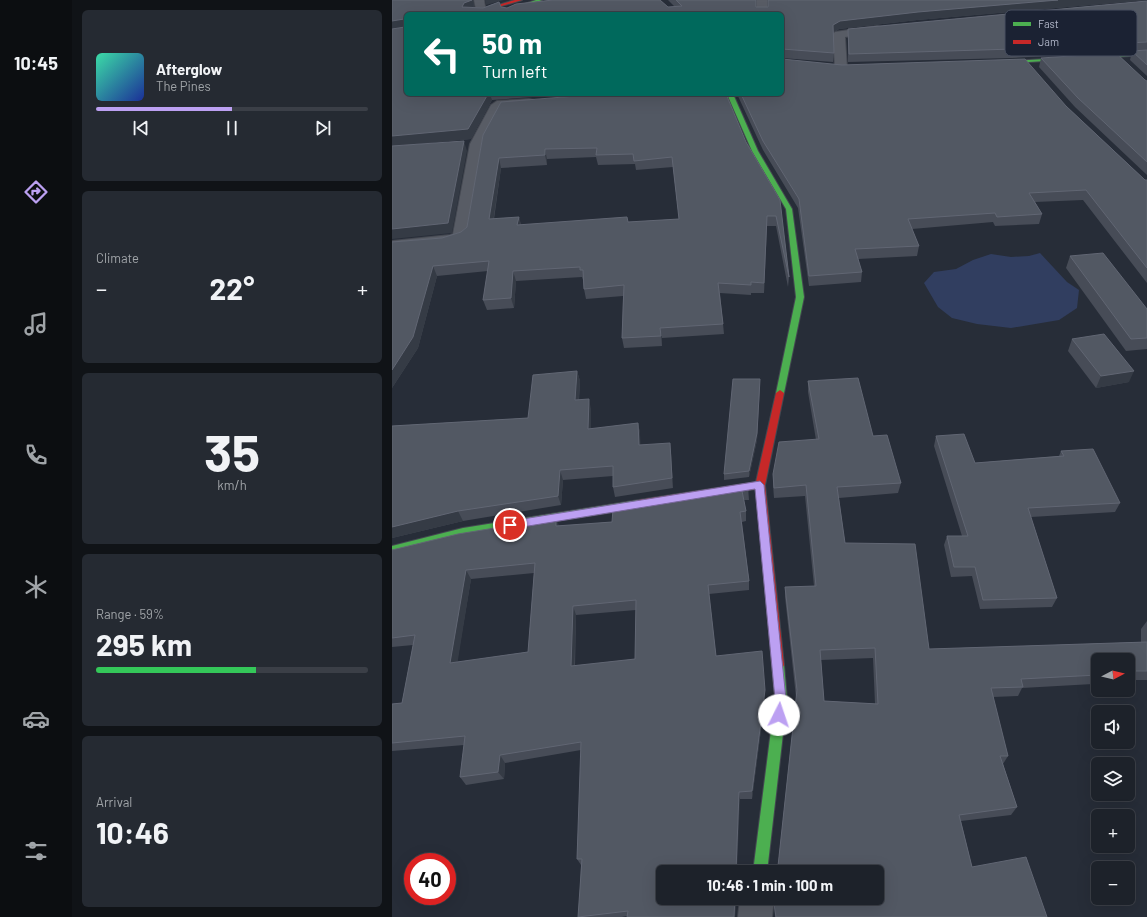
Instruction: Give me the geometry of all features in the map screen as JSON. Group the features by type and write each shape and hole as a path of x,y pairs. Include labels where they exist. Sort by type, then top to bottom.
{"main road":[{"path":"481,12 518,4 543,2"},
{"path":"498,12 518,4"},
{"path":"1137,54 1147,54"},
{"path":"989,63 1026,62 1103,56"},
{"path":"731,96 755,151 789,209 800,297 760,485 780,699 761,865"},
{"path":"392,550 463,532 760,485"}],"street":[{"path":"479,0 481,12"},
{"path":"762,0 762,12"},
{"path":"841,68 840,33 886,27"},
{"path":"1117,56 1126,65"},
{"path":"1026,62 1036,73"},
{"path":"392,246 454,240 461,236 477,144 498,105 540,102"},
{"path":"461,145 477,144"},
{"path":"755,917 756,905"}],"water":[{"path":"1040,253 1067,282 1079,290 1077,308 1059,320 1011,328 977,324 952,318 938,307 924,283 934,272 956,269 973,260 991,254 1011,257 1029,256"}],"building":[{"path":"392,0 472,0 464,3 462,7 483,8 499,2 501,7 507,8 516,4 553,0 660,0 668,7 682,6 676,0 756,0 756,7 768,7 768,0 1058,0 918,12 840,21 833,25 834,53 784,49 784,12 404,12 404,19 392,21"},
{"path":"1147,1 1147,42 1137,43 1137,10 1051,10"},
{"path":"1005,14 1005,49 849,54 848,29"},
{"path":"404,27 404,96 487,96 468,129 392,136 392,29"},
{"path":"1147,50 1147,65 1137,56 1137,51"},
{"path":"1071,56 1119,56 1147,81 1147,162 1078,98 1041,58"},
{"path":"784,59 842,65 1025,59 1066,106 1145,180 1147,180 1147,268 1086,190 1029,193 1042,214 997,217 995,213 908,219 919,246 855,249 862,272 809,276 799,199 763,141 742,96 784,96"},
{"path":"576,96 727,96 746,142 780,200 789,277 776,216 767,216 764,283 751,282 751,285 718,283 723,324 660,328 661,336 622,338 624,285 584,289 583,270 580,270 580,267 513,271 511,298 483,300 489,261 433,266 413,337 392,370 392,242 442,238 461,232 467,227 483,135 501,102","holes":["597,148 596,155 633,154 634,161 672,157 679,219 628,222 627,217 517,225 519,217 489,219 499,158 545,155 545,149"]},
{"path":"464,141 448,223 392,229 392,146"},
{"path":"1103,253 1147,309 1147,338 1131,339 1070,256"},
{"path":"1104,334 1134,371 1101,376 1072,339"},
{"path":"577,371 575,400 589,399 588,429 638,423 639,445 670,443 672,478 613,487 613,466 560,470 558,496 458,511 392,527 392,426 528,418 533,375"},
{"path":"858,378 873,436 887,435 901,483 837,487 845,543 915,544 929,649 1147,642 1147,671 1135,671 1135,653 1091,653 1091,675 1021,679 1023,687 991,688 1008,756 1000,756 1017,807 959,815 972,867 1026,857 1047,917 776,917 774,905 884,905 884,865 778,865 797,690 785,587 816,586 806,485 774,488 773,474 779,442 819,439 808,381","holes":["875,648 878,704 824,701 820,650"]},
{"path":"733,379 760,379 757,433 749,471 724,474"},
{"path":"964,434 975,463 1064,456 1061,451 1093,449 1120,503 1028,508 1057,598 983,600 975,567 954,567 947,536 968,536 936,436"},
{"path":"748,487 749,490 742,491 746,511 740,512 749,581 708,585 716,656 762,651 765,690 752,791 739,792 736,865 656,865 656,905 735,905 734,917 627,917 628,911 578,917 582,859 577,859 581,742 500,755 498,772 460,777 465,736 392,743 392,704 402,703 415,635 392,638 392,550 458,534 556,518 556,526 612,522 613,509","holes":["535,563 528,652 450,663 466,570","636,600 635,659 571,666 573,606"]}],"traffic: fast":[{"path":"507,11 540,0"},
{"path":"1137,55 1147,54"},
{"path":"997,63 1114,56"},
{"path":"731,96 755,151 789,209 800,297 780,393"},
{"path":"392,550 463,532 639,504"},
{"path":"761,865 781,699 778,665"}],"traffic: jam":[{"path":"477,12 520,0"},
{"path":"778,665 760,485 780,393"},
{"path":"639,504 760,485"}],"route":[{"path":"510,525 760,485 780,699 779,715"}]}
